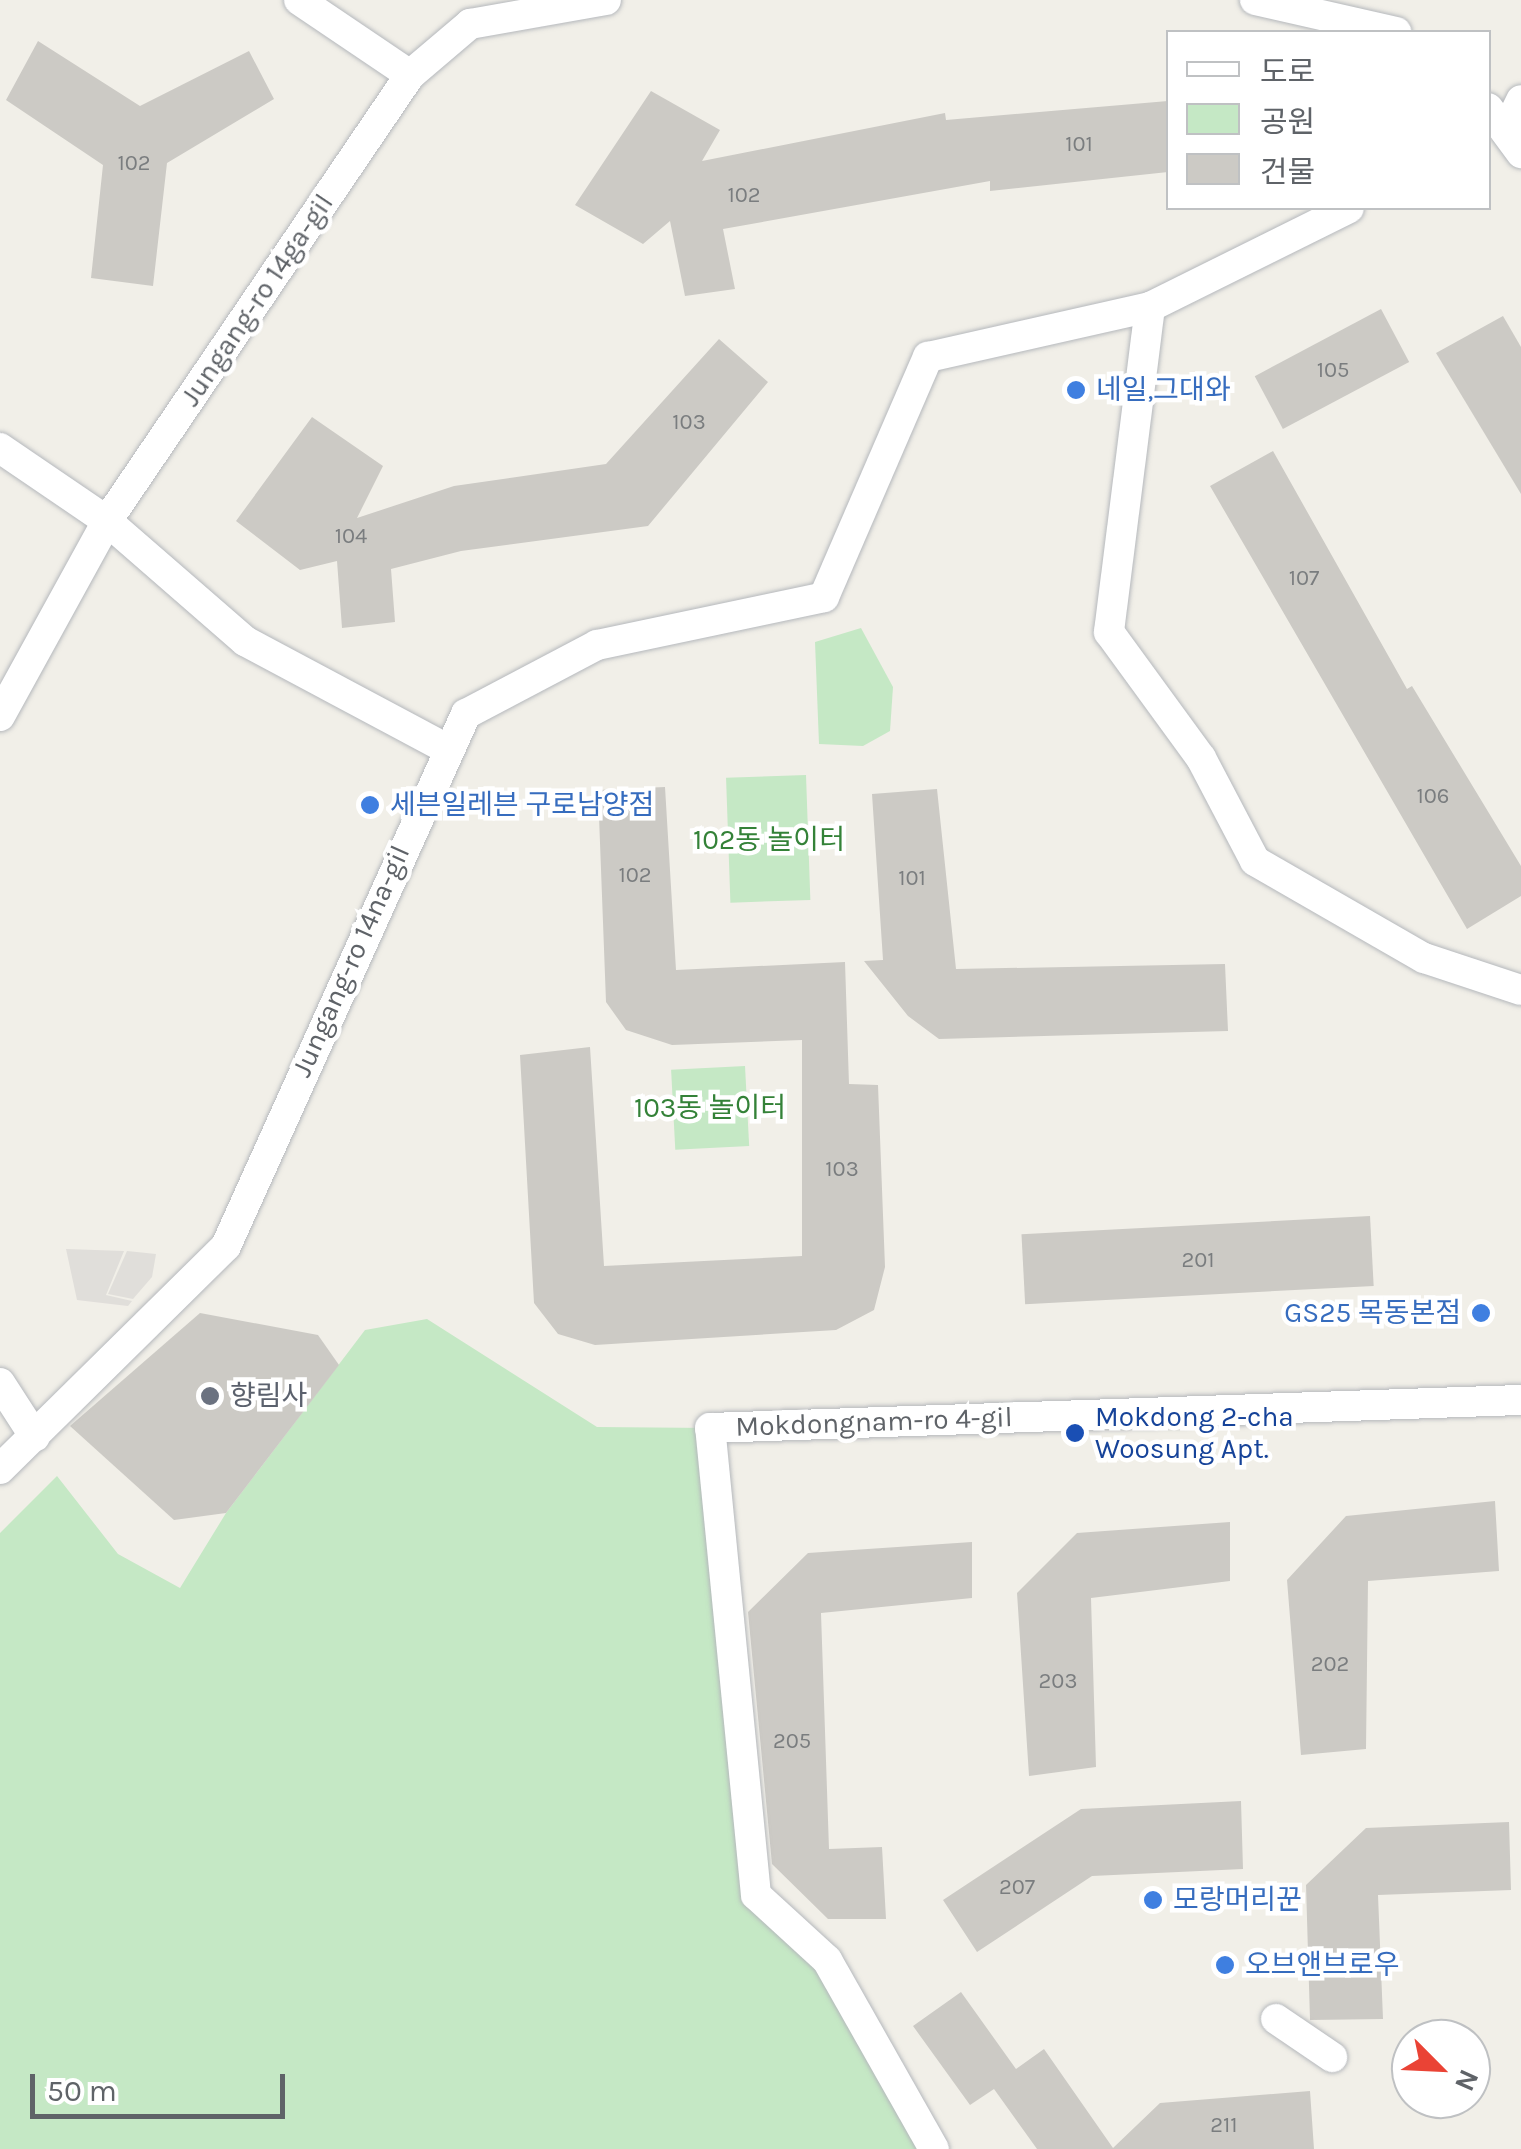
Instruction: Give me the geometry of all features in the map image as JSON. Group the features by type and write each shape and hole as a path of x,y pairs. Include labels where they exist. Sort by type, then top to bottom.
{"street":[{"path":"299,0 410,75"},
{"name":"Jungang-ro 14ga-gil","path":"0,716 107,522 410,75 470,24 606,0"},
{"path":"1255,0 1387,30"},
{"path":"1501,132 1521,100"},
{"path":"1345,210 1150,307 1109,632 1201,758 1254,861 1424,958 1521,990"},
{"name":"Jungang-ro 14na-gil","path":"0,1469 226,1246 445,748 466,714 597,645 824,597 928,357 1150,307"},
{"path":"5,463 107,522 245,641 445,748"},
{"path":"0,1383 35,1438"},
{"name":"Mokdongnam-ro 4-gil","path":"934,2149 826,1960 756,1895 710,1428 1521,1400"},
{"path":"1276,2019 1332,2057"}],"shaded area":[{"path":"66,1249 124,1251 106,1295 132,1301 128,1306 77,1300"},
{"path":"127,1251 156,1254 152,1277 133,1299 108,1294"}],"green space":[{"path":"861,628 893,687 890,731 863,746 819,744 815,642"},
{"name":"102동 놀이터","path":"806,775 810,900 730,903 726,778"},
{"name":"103동 놀이터","path":"745,1066 749,1146 675,1150 671,1070"},
{"path":"427,1319 597,1427 710,1428 756,1895 827,1960 934,2149 0,2149 0,1533 57,1476 118,1554 180,1588 226,1513 365,1330"}],"building":[{"path":"38,41 140,106 249,51 274,99 167,163 153,286 91,278 103,165 6,100"},
{"path":"651,91 720,130 702,161 945,113 946,120 1166,101 1166,172 990,191 990,181 723,229 735,289 685,296 670,221 643,244 575,205"},
{"path":"1381,309 1409,362 1283,429 1255,376"},
{"path":"1503,316 1521,347 1521,494 1436,353"},
{"path":"719,339 768,382 648,526 461,551 391,569 395,622 342,628 337,561 300,570 236,521 312,417 383,466 357,518 454,486 606,464"},
{"path":"1273,451 1407,689 1412,686 1521,866 1521,896 1467,929 1210,486"},
{"path":"665,787 676,970 845,962 849,1084 878,1085 885,1267 874,1310 836,1330 595,1345 558,1334 534,1303 520,1055 590,1047 604,1266 802,1256 802,1040 672,1045 626,1030 606,1002 598,790"},
{"path":"937,789 956,969 1225,964 1228,1031 939,1039 908,1016 864,961 883,960 872,794"},
{"path":"1370,1216 1374,1286 1025,1304 1021,1234"},
{"name":"향림사","path":"200,1313 318,1335 339,1365 226,1513 174,1520 70,1426"},
{"path":"1495,1501 1499,1571 1368,1581 1366,1749 1301,1755 1287,1580 1346,1516"},
{"path":"1230,1522 1230,1581 1091,1598 1096,1767 1029,1776 1017,1593 1077,1533"},
{"path":"972,1542 972,1598 821,1613 829,1849 882,1847 886,1919 828,1919 772,1864 748,1612 808,1553"},
{"path":"1241,1801 1243,1869 1092,1876 977,1952 943,1900 1081,1809"},
{"path":"1509,1822 1511,1890 1378,1895 1383,2019 1310,2020 1306,1885 1366,1828"},
{"path":"961,1992 1016,2069 1044,2049 1113,2148 1160,2103 1310,2091 1314,2149 1037,2149 994,2089 970,2105 913,2026"}],"place":[{"name":"네일,그대와","path":"1076,390"},
{"name":"세븐일레븐 구로남양점","path":"370,805"},
{"name":"GS25 목동본점","path":"1481,1313"},
{"name":"향림사","path":"210,1396"},
{"name":"Mokdong 2-cha Woosung Apt.","path":"1075,1433"},
{"name":"모랑머리꾼","path":"1153,1900"},
{"name":"오브앤브로우","path":"1225,1965"}]}
